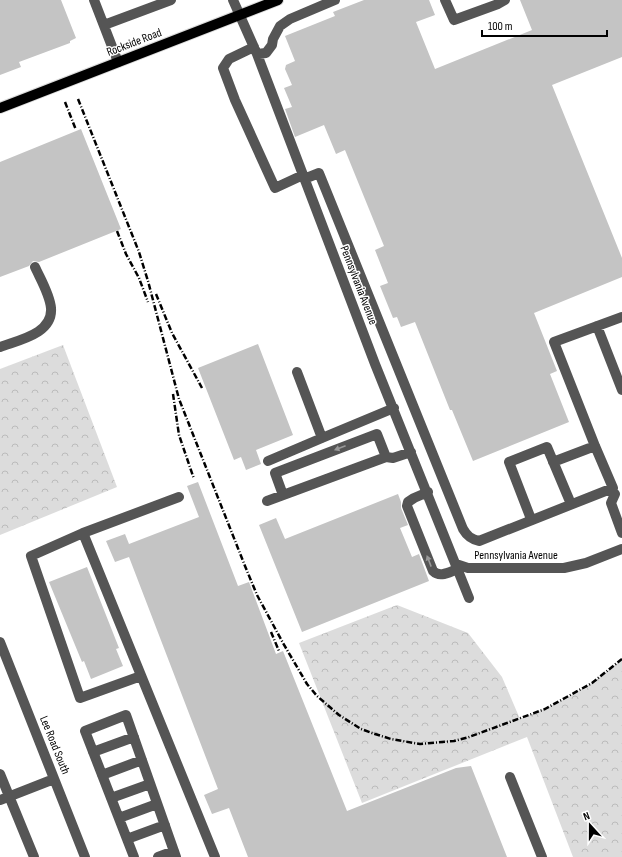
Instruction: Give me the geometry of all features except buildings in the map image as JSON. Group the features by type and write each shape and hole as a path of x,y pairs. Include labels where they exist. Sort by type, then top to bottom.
{"main road":[{"name":"Rockside Road","path":"0,108 278,0"}],"street":[{"path":"94,0 118,62"},
{"path":"104,25 171,0"},
{"name":"Pennsylvania Avenue","path":"233,0 255,51 469,598"},
{"path":"335,0 320,3 280,26 273,39 272,45 266,53 255,51 229,60 223,68 234,100 275,188 318,172 467,535 478,541 570,504 618,490"},
{"path":"444,0 454,20 505,0"},
{"path":"0,347 37,333 49,320 51,308 36,267"},
{"path":"618,490 595,446 554,342 622,317"},
{"path":"597,326 622,390"},
{"path":"297,372 322,438"},
{"path":"268,461 394,408"},
{"path":"283,495 275,473 377,434 386,457"},
{"path":"553,462 595,446"},
{"path":"531,519 509,462 547,447 570,504"},
{"path":"267,501 386,457 393,458 411,452"},
{"path":"618,490 611,503 622,533"},
{"path":"428,492 408,502 407,506 433,571 440,575 457,567"},
{"path":"141,676 80,698 31,556 84,533 179,497"},
{"path":"84,533 215,857"},
{"name":"Pennsylvania Avenue","path":"457,567 564,568 586,563 622,549"},
{"name":"Lee Road South","path":"1,648 85,857"},
{"path":"134,857 85,731 126,715 175,854 158,857"},
{"path":"93,752 134,737"},
{"path":"102,775 142,760"},
{"path":"0,774 34,857"},
{"path":"510,777 542,857"},
{"path":"0,800 54,779"},
{"path":"111,798 150,784"},
{"path":"118,818 158,804"},
{"path":"127,840 165,826"}],"green space":[{"path":"63,345 117,487 0,535 0,369"},
{"path":"397,605 468,633 502,677 520,719 548,708 574,694 599,678 622,659 622,857 573,857 527,737 362,803 299,643"}],"railway":[{"path":"78,99 139,252 179,399 245,566 257,595 283,643 307,684 317,696 339,715 361,729 375,734 391,739 420,744 454,741 469,737 545,709 592,683 622,659"},
{"path":"65,102 76,130"},
{"path":"117,231 126,254 139,278 148,302"},
{"path":"156,294 172,333 202,388"},
{"path":"173,394 179,435 194,479"},
{"path":"271,632 279,651"}]}
